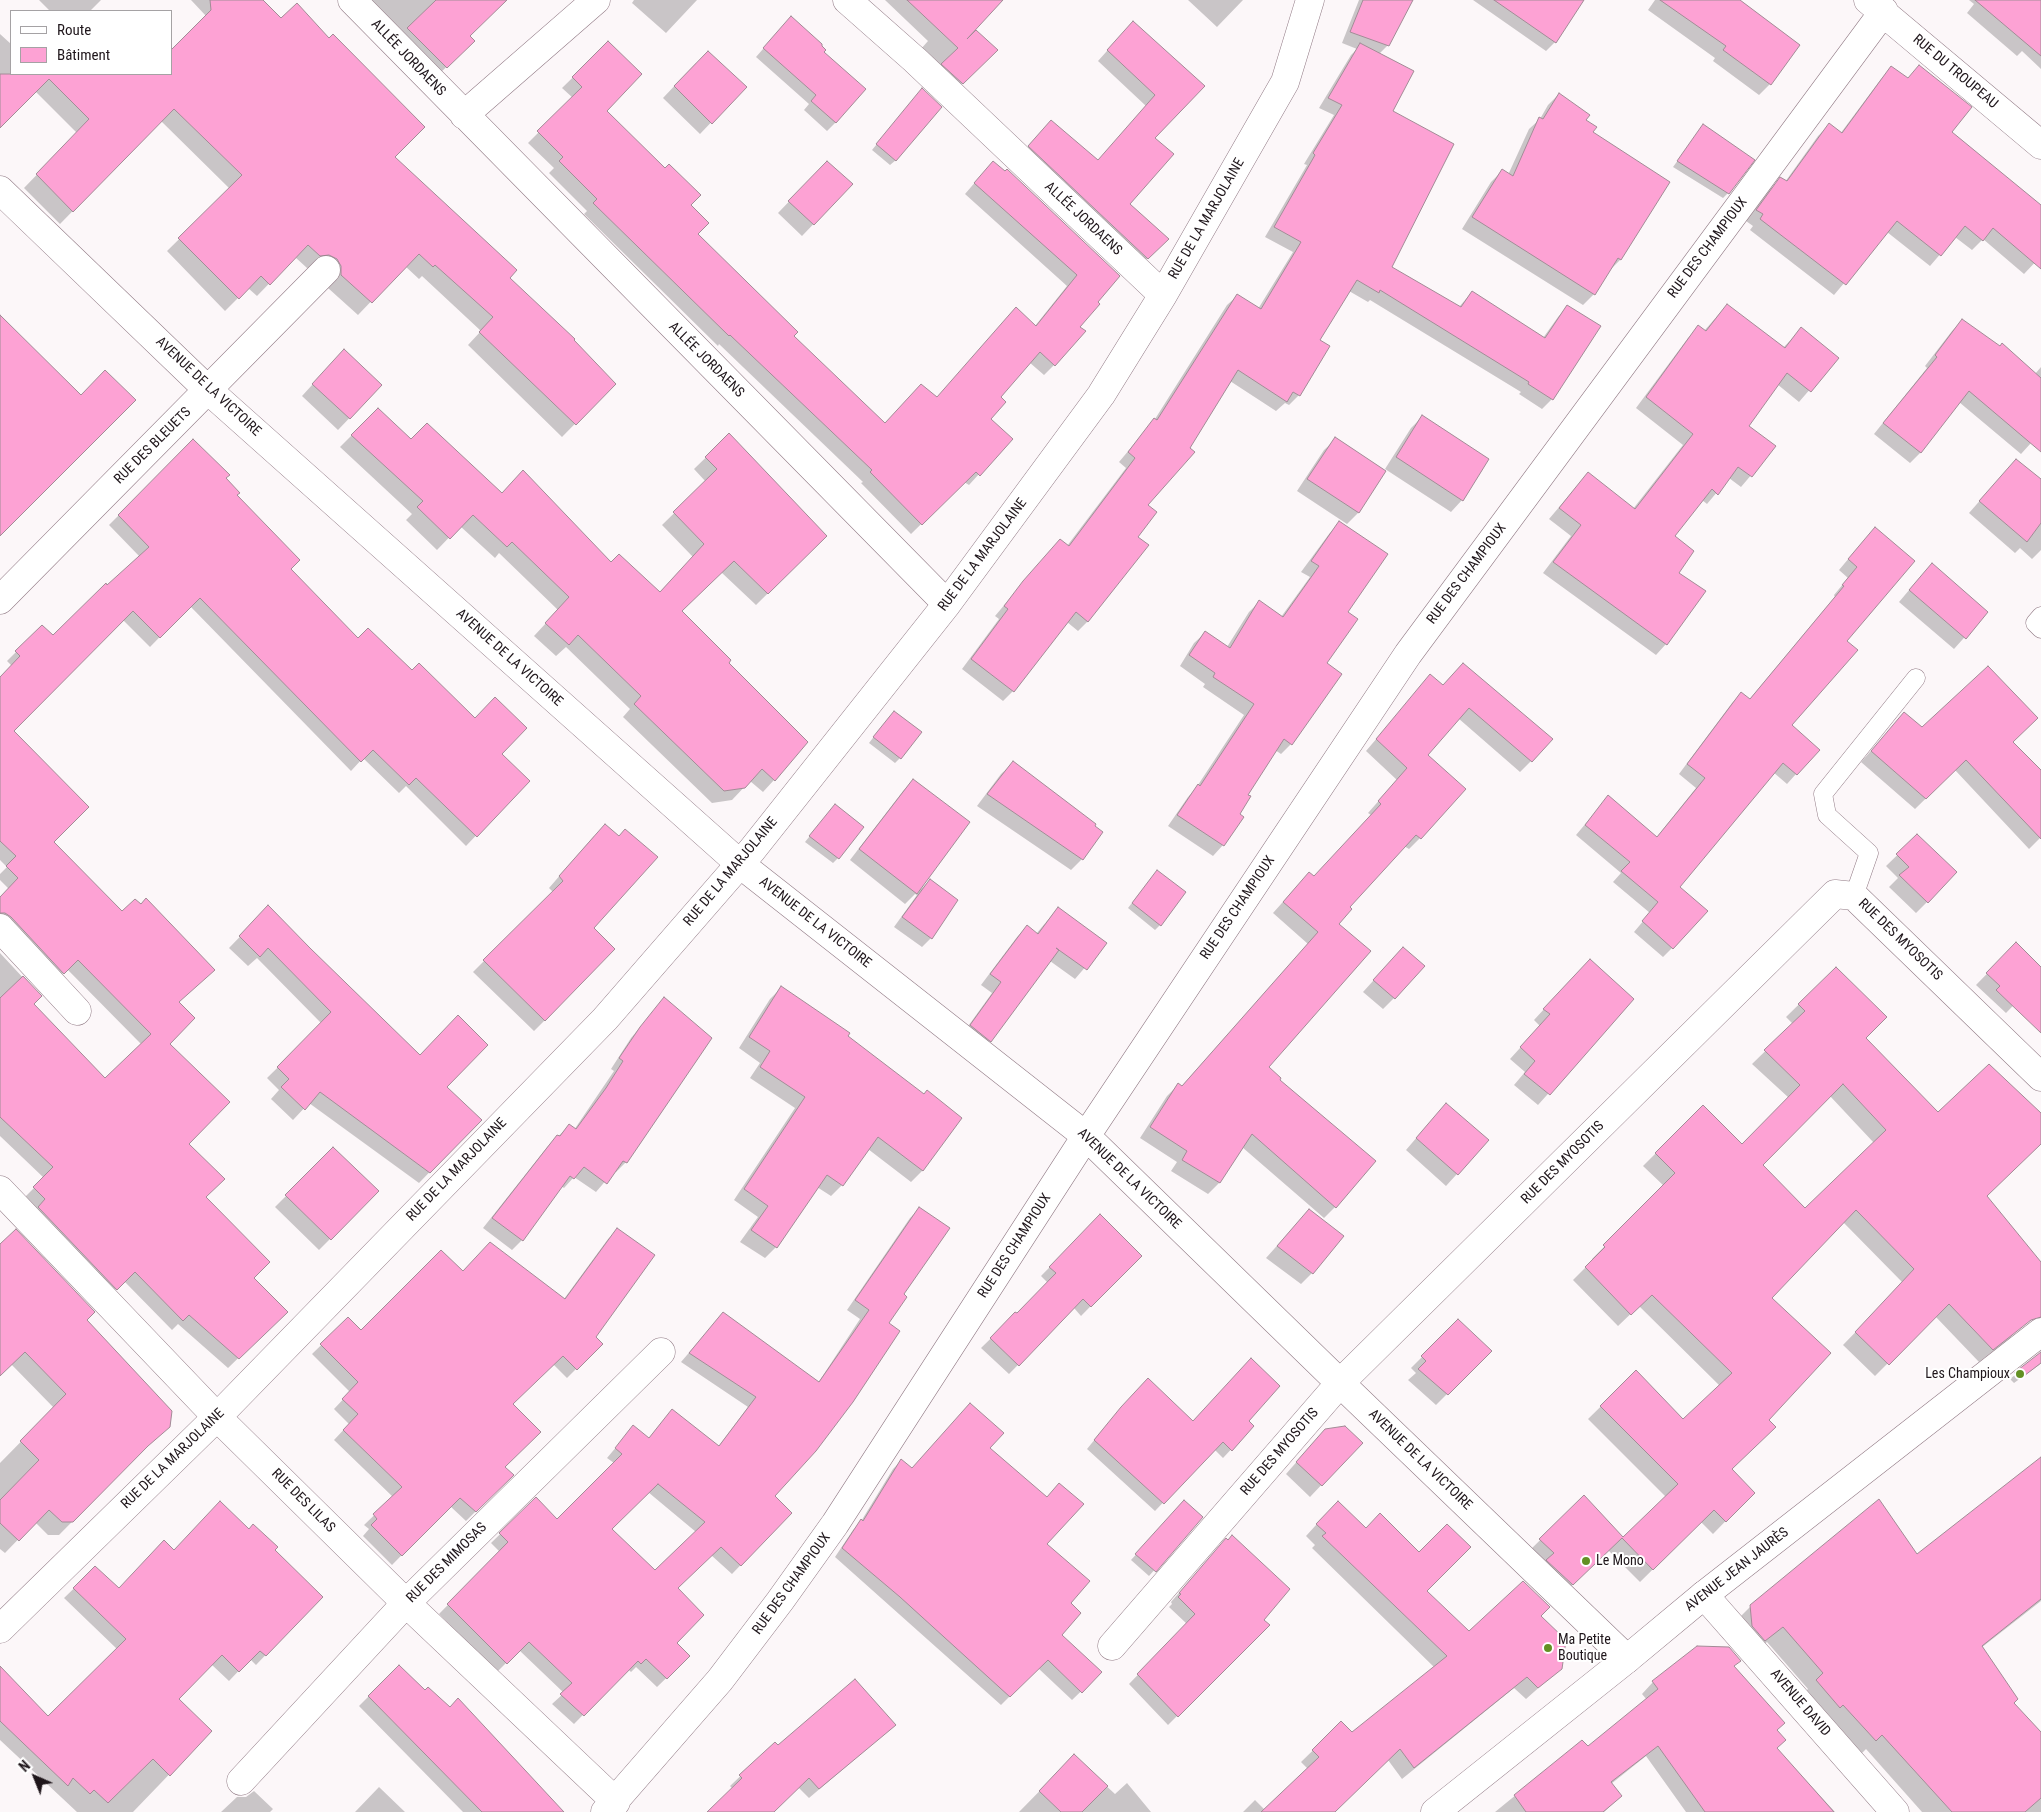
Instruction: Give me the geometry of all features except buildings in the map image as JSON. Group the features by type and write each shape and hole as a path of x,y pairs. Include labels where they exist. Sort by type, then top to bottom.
{"street":[{"name":"ALLÉE JORDAENS","path":"352,0 947,604"},
{"path":"464,115 596,0"},
{"name":"ALLÉE JORDAENS","path":"847,0 922,66 1163,295"},
{"name":"RUE DE LA MARJOLAINE","path":"0,1629 217,1417 605,1020 740,864 947,604 1101,395 1163,295 1285,82 1310,0"},
{"name":"RUE DU TROUPEAU","path":"1876,6 2041,145"},
{"name":"RUE DES CHAMPIOUX","path":"610,1807 720,1680 835,1524 1086,1136 1408,654 1876,6"},
{"name":"AVENUE DE LA VICTOIRE","path":"0,190 208,390 740,864 1086,1136 1627,1659"},
{"name":"RUE DES BLEUETS","path":"0,600 326,270"},
{"name":"RUE DES MYOSOTIS","path":"1112,1646 1340,1383 1836,894 1854,896 2041,1077"},
{"path":"0,928 76,1011"},
{"name":"RUE DES LILAS","path":"0,1190 217,1417 610,1807"},
{"name":"AVENUE JEAN JAURÈS","path":"1435,1812 1704,1595 2041,1332"},
{"name":"RUE DES MIMOSAS","path":"241,1781 406,1603 661,1352"},
{"name":"AVENUE DAVID","path":"1704,1595 1895,1812"}],"lane":[{"path":"2041,616 2035,623 2041,629"},
{"path":"1854,896 1869,854 1827,815 1823,794 1916,678"}],"place":[{"name":"Les Champioux","path":"2020,1374"},
{"name":"Le Mono","path":"1586,1561"},
{"name":"Ma Petite Boutique","path":"1548,1648"}]}
